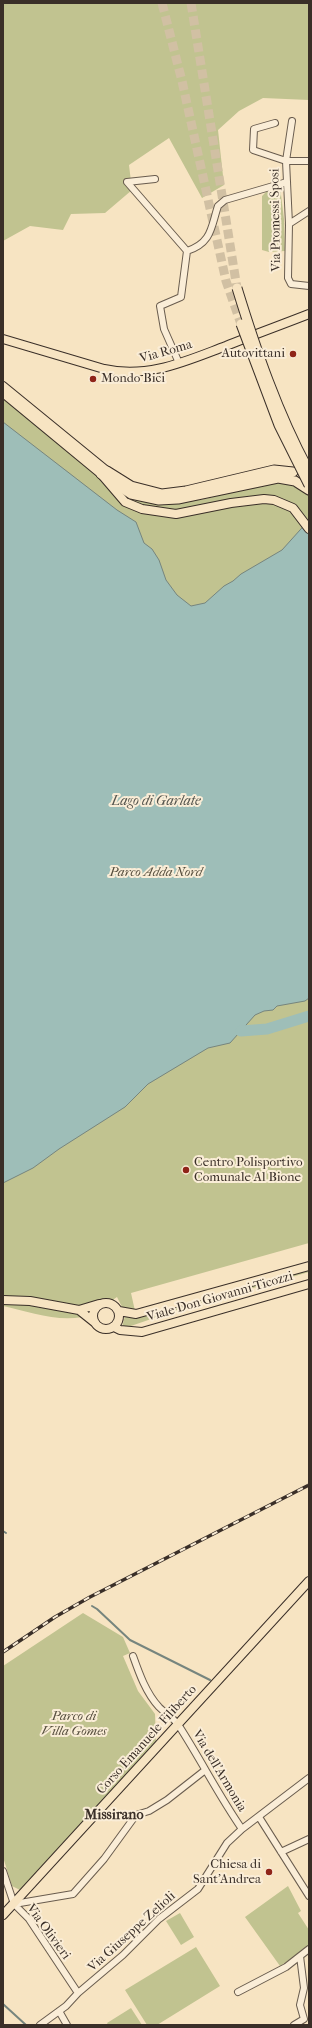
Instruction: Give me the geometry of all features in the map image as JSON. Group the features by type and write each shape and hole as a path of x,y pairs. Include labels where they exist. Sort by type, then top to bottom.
{"highway":[{"path":"237,288 286,424 309,471"},
{"path":"240,324 281,430 309,485"},
{"path":"104,473 131,486 162,494 186,491 274,470 293,472"},
{"path":"104,473 131,494 159,500 178,499 283,478 293,480 309,490"}],"main road":[{"name":"Via Roma","path":"3,339 33,349 121,373 148,371 179,363 309,314"},
{"path":"3,386 104,473 125,502 142,509 167,513 187,513 272,499 286,504 298,513 309,529"},
{"path":"3,393 104,473"},
{"name":"Viale Don Giovanni Ticozzi","path":"119,1312 136,1314 309,1266"},
{"name":"Viale Don Giovanni Ticozzi","path":"114,1327 120,1330 142,1332 309,1284"},
{"path":"3,1300 30,1301 79,1310 100,1304 113,1304 119,1312 119,1320 114,1327 104,1329 79,1310"},
{"path":"94,1322 94,1310 100,1304"},
{"name":"Corso Emanuele Filiberto","path":"3,1915 309,1581"}],"street":[{"name":"Via Promessi Sposi","path":"292,121 286,161 288,278 291,284 309,286"},
{"name":"Via Promessi Sposi","path":"275,123 254,129 253,150 286,161"},
{"path":"286,161 309,161"},
{"path":"155,179 127,182 187,251 181,297 160,306 164,328 179,363"},
{"path":"187,251 196,248 205,242 211,233 218,206 225,200 287,182"},
{"path":"288,224 309,211"},
{"name":"Via dell'Armonia","path":"133,1656 140,1676 151,1696 159,1707 178,1724 204,1770 242,1829"},
{"path":"3,1871 14,1904 73,1894 104,1859 136,1815 149,1811 167,1800 204,1770"},
{"name":"Via Giuseppe Zelioli","path":"40,2025 59,2011 123,1955 159,1919 198,1889 227,1843 242,1829 309,1778"},
{"path":"259,1817 309,1896"},
{"path":"281,1852 309,1839"},
{"name":"Via Olivieri","path":"14,1904 29,1919 78,1993"},
{"path":"238,1992 286,1967 309,1949"},
{"path":"294,2025 303,2021 304,2017 300,2005 304,1988 300,1956"},
{"path":"59,2011 67,2025"}],"green space":[{"path":"3,3 309,3 309,100 263,98 239,111 218,130 224,185 202,198 169,138 129,165 132,190 105,213 71,214 63,230 30,226 3,241"},
{"path":"280,187 284,219 285,251 269,252 262,250 262,196 267,191"},
{"name":"Lago di Garlate","path":"3,395 125,489 175,503 205,499 251,487 279,482 294,484 309,492 309,1243 131,1293 135,1311 122,1307 117,1297 94,1313 83,1317 72,1318 49,1317 3,1306"},
{"path":"309,1269 309,1272 183,1308 128,1327 122,1327 125,1316"},
{"name":"Parco di Villa Gomes","path":"83,1613 123,1637 130,1653 123,1656 138,1691 155,1714 156,1741 20,1890 12,1886 3,1857 3,1666"},
{"path":"288,1886 301,1911 298,1913 309,1930 309,1947 280,1966 245,1917"},
{"path":"180,1913 194,1937 181,1945 166,1921"},
{"path":"196,1947 220,1986 157,2025 147,2025 125,1990"},
{"path":"131,2008 142,2025 108,2025 107,2023"}],"water":[{"name":"Lago di Garlate","path":"3,422 117,510 136,522 144,543 152,549 159,560 166,580 177,595 191,606 205,603 224,586 241,574 282,550 309,520 309,998 305,1001 277,1006 273,1010 264,1011 255,1015 230,1043 208,1048 148,1084 125,1107 59,1149 33,1168 3,1183"}],"waterway":[{"path":"241,1031 267,1029 309,1016"},
{"path":"92,1606 130,1640 210,1680"},
{"path":"3,2004 26,2025"}],"tunnel":[{"path":"162,3 182,81 226,281 241,324"},
{"path":"191,3 237,288"}],"railway":[{"path":"3,1652 55,1617 90,1597 309,1485"}],"place":[{"name":"Autovittani","path":"293,354"},
{"name":"Mondo Bici","path":"93,379"},
{"name":"Centro Polisportivo Comunale Al Bione","path":"186,1170"},
{"name":"Chiesa di Sant'Andrea","path":"269,1872"}],"district":[{"name":"Missirano","path":"114,1816"}],"park label":[{"name":"Parco Adda Nord","path":"156,873"}]}
